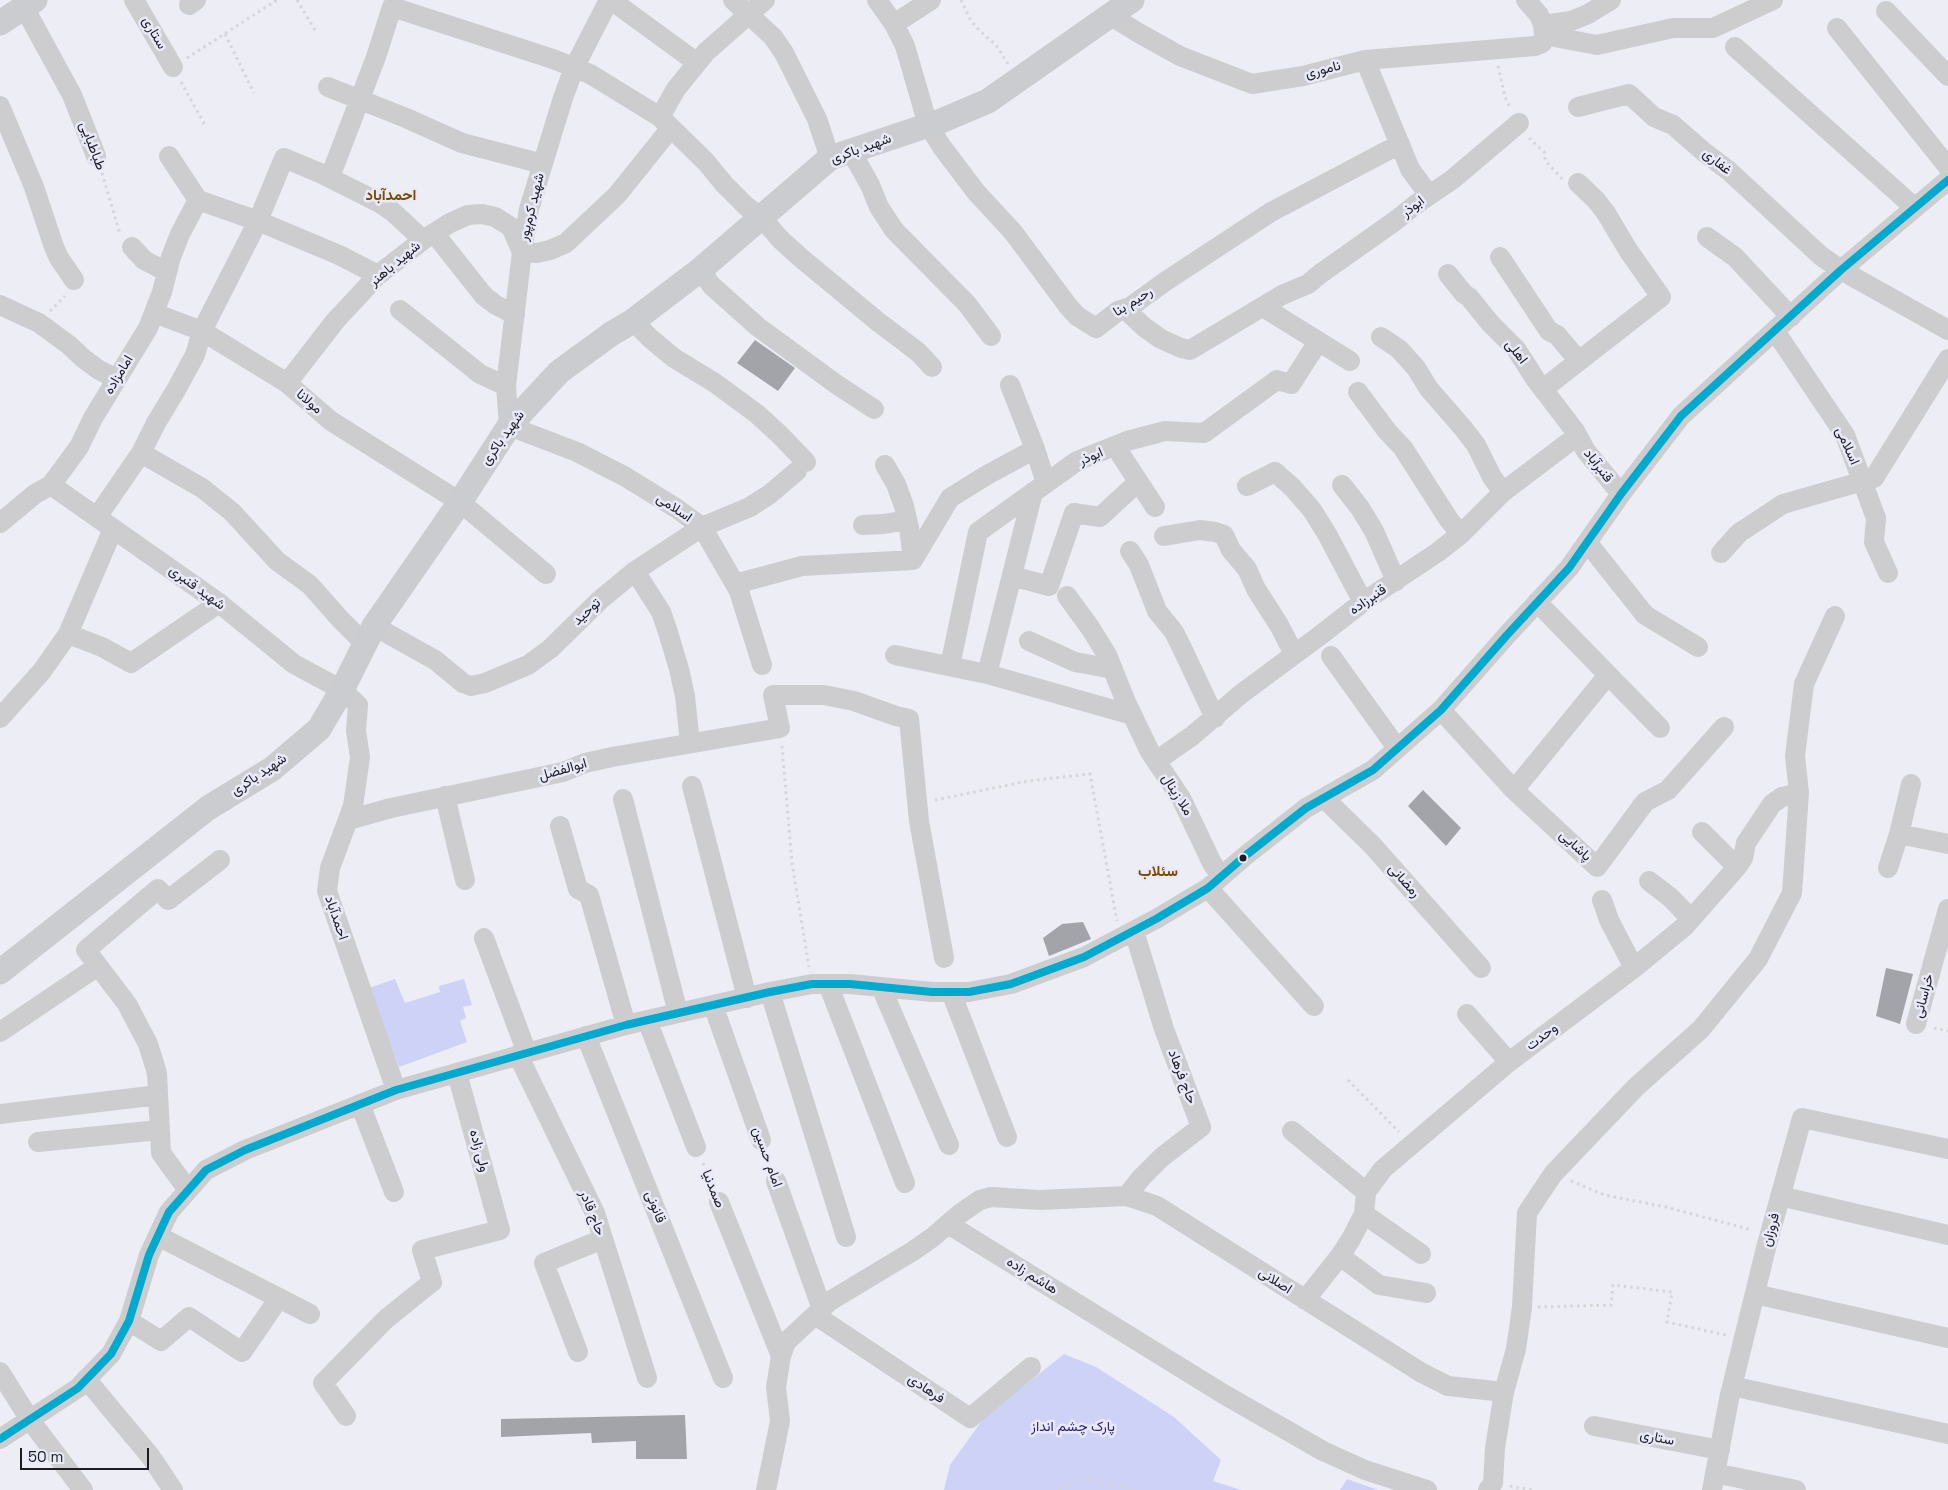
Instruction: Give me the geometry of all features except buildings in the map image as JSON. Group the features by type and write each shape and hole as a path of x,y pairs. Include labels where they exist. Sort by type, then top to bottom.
{"main road":[{"name":"شهید باکری","path":"0,972 208,808 272,769 319,729 342,690 370,635 509,426 559,372 610,334 633,321 700,270 841,155 928,126 988,101 1132,0"},
{"path":"0,23 29,4"}],"street":[{"name":"ستاری","path":"134,0 173,67"},
{"path":"610,0 696,62"},
{"name":"شهید کرم‌پور","path":"509,426 506,386 529,209 574,68 610,0"},
{"path":"733,0 773,37 784,52 817,119 841,155 870,185 879,207 894,230 967,304 991,336"},
{"path":"522,252 537,253 550,250 566,242 617,195 665,123 676,89 696,62 720,38 764,0"},
{"path":"877,0 894,24 905,46 928,126"},
{"path":"894,24 931,0"},
{"path":"1526,0 1539,15 1544,30"},
{"path":"1544,30 1588,14 1612,0"},
{"path":"1544,30 1598,45 1674,28 1713,28 1773,0"},
{"name":"طباطبایی","path":"29,4 72,95 96,156"},
{"path":"330,177 360,101 392,7 553,59 590,74 610,85 665,123 706,162 724,184 762,218 801,258 877,321 918,352 932,366"},
{"path":"1886,11 1948,76"},
{"name":"ناموری","path":"1111,16 1180,56 1252,84 1303,76 1365,60 1527,48 1542,43 1544,30"},
{"path":"1836,28 1948,167"},
{"path":"1735,47 1916,208"},
{"path":"1365,60 1410,169 1429,195"},
{"path":"328,87 462,143 543,164"},
{"name":"غفاری","path":"1578,107 1629,94 1654,117 1672,125 1729,171 1821,256 1841,270"},
{"path":"0,106 34,187 54,247 74,280"},
{"name":"ابوذر","path":"1125,309 1144,327 1161,339 1190,350 1282,295 1308,284 1453,179 1518,123"},
{"name":"رحیم بنا","path":"928,126 957,169 1013,232 1077,316 1096,328 1118,311 1130,307 1271,212 1400,144"},
{"path":"169,156 198,200 258,221 339,255 378,275"},
{"path":"97,517 141,453 195,355 202,331 258,221 284,158 330,177 393,212 428,236 484,296 515,315"},
{"path":"1543,390 1661,297 1628,250 1606,213 1596,200 1578,183"},
{"path":"3,1431 30,1420 78,1388 111,1354 129,1321 149,1255 169,1212 206,1170 245,1150 396,1090 626,1025 770,992 820,984 969,992 1011,984 1084,957 1215,882 1306,808 1373,770 1441,710 1569,568 1621,494 1681,416 1841,270 1945,186"},
{"name":"امامزاده","path":"0,523 35,494 51,485 79,447 93,418 148,328 162,292 171,257 180,234 198,200"},
{"name":"شهید باهنر","path":"287,383 336,320 378,275 428,236 450,223 468,215 482,214 495,217 510,227 522,252"},
{"path":"1708,237 1735,257 1791,317"},
{"path":"132,247 144,260 167,272"},
{"path":"1500,258 1549,331 1557,335 1579,361"},
{"path":"700,270 712,286 758,327 836,384 874,409"},
{"path":"1841,270 1948,330"},
{"name":"اهلی","path":"1448,274 1490,323 1516,349 1577,436"},
{"path":"0,305 38,323 99,370 117,379"},
{"path":"1263,307 1350,361"},
{"path":"400,310 480,374 506,386"},
{"name":"مولانا","path":"154,313 202,331 287,383 331,421 460,502 546,574"},
{"name":"توحید","path":"370,635 436,660 463,683 471,686 507,674 528,665 550,649 600,600 635,570 702,527 750,507 770,494 802,466 780,434 757,414 715,383 674,358 633,321"},
{"name":"اسلامی","path":"1775,331 1845,435 1876,518 1874,542 1888,572"},
{"path":"1381,337 1399,349 1416,368 1429,390 1476,445 1492,477 1503,492"},
{"name":"ابوذر","path":"950,666 978,532 1077,461 1115,446 1165,431 1204,432 1277,380 1291,384 1318,342"},
{"path":"1721,553 1739,533 1783,504 1874,478 1948,359"},
{"path":"987,674 1012,576 1040,488 1035,449 1010,385"},
{"path":"1358,392 1386,430 1403,448 1449,520 1461,534"},
{"name":"اسلامی","path":"509,426 577,452 624,476 676,508 702,527 713,550 739,591 762,665"},
{"name":"قنبرآباد","path":"1577,436 1586,451 1621,494"},
{"name":"قنبرزاده","path":"1156,761 1192,736 1241,694 1363,602 1396,581 1461,534 1503,492 1577,436"},
{"path":"1115,446 1155,506"},
{"path":"913,560 950,498 1035,449"},
{"path":"141,453 202,488 232,512 277,561 310,585 340,619 370,635"},
{"path":"886,465 896,484 907,520 913,560"},
{"path":"1247,486 1275,472 1293,488 1312,510 1327,534 1363,602"},
{"path":"1012,576 1049,586 1074,513 1100,518 1138,482"},
{"name":"شهید قنبری","path":"51,485 219,603 294,664 342,690"},
{"path":"1342,485 1360,508 1374,531 1396,581"},
{"path":"864,525 907,520"},
{"path":"0,718 42,671 68,634 113,529"},
{"path":"1164,536 1200,530 1224,535 1231,550 1247,569 1256,589 1279,625 1294,654"},
{"path":"1587,542 1645,615 1698,648"},
{"path":"1130,551 1139,565 1157,611 1174,632 1215,718"},
{"path":"735,584 802,566 913,560"},
{"path":"635,570 661,612 667,629 685,696 690,743"},
{"name":"ملا زینال","path":"1067,596 1100,642 1150,752 1181,798 1212,863 1215,882 1314,1006"},
{"path":"1537,602 1660,728"},
{"path":"68,634 102,647 131,663 219,603"},
{"path":"1488,1490 1493,1482 1495,1448 1504,1392 1516,1349 1522,1307 1527,1213 1553,1174 1636,1087 1701,1028 1758,959 1792,893 1799,793 1795,756 1804,684 1835,616"},
{"path":"1029,641 1075,662 1113,669"},
{"path":"895,656 987,674 1132,715"},
{"path":"1331,656 1397,748"},
{"path":"1514,790 1608,675"},
{"name":"احمدآباد","path":"342,690 358,705 356,731 360,756 353,806 330,868 327,891 396,1090"},
{"path":"780,728 772,695 824,695 854,701 909,719 919,821 944,958"},
{"name":"پاشایی","path":"1441,710 1514,790 1597,867 1645,802 1668,790 1724,727"},
{"name":"ابوالفضل","path":"348,820 445,796 563,772 585,763 612,757 780,728"},
{"path":"1888,868 1899,834 1911,784"},
{"path":"692,786 747,998"},
{"name":"وحدت","path":"1366,1192 1383,1169 1509,1062 1634,968 1685,926 1743,858 1746,843 1772,804 1782,797 1799,793"},
{"path":"445,796 465,880"},
{"name":"رمضانی","path":"1324,798 1373,846 1481,968"},
{"path":"623,799 678,1013"},
{"path":"560,826 578,889 589,895 626,1025"},
{"path":"1702,832 1736,867"},
{"path":"1899,834 1948,844"},
{"path":"188,1190 160,1153 157,1073 148,1044 127,1004 86,950 158,889 168,900 220,860"},
{"path":"1648,881 1670,898 1691,919"},
{"path":"1602,900 1609,920 1634,968"},
{"name":"خراسانی","path":"1916,1024 1948,909"},
{"name":"حاج فرهاد","path":"1127,934 1200,1127 1162,1156 1141,1178 1128,1196"},
{"name":"حاج قادر","path":"484,938 523,1054 595,1213 647,1378"},
{"path":"0,1032 98,966"},
{"path":"820,984 904,1183"},
{"path":"881,987 948,1145"},
{"path":"770,992 846,1237"},
{"path":"951,992 1008,1137"},
{"name":"امام حسین","path":"713,1005 761,1140"},
{"path":"1468,1014 1509,1062"},
{"path":"647,1020 696,1146"},
{"name":"قانونی","path":"586,1036 723,1378"},
{"name":"ولی زاده","path":"346,1416 323,1383 386,1319 432,1282 422,1250 500,1230 457,1073"},
{"path":"0,1114 158,1095"},
{"path":"360,1104 394,1192"},
{"name":"فروزان","path":"1713,1482 1732,1386 1780,1196 1802,1118 1948,1149"},
{"path":"38,1142 159,1130"},
{"path":"1292,1131 1366,1192 1364,1214 1340,1256 1305,1300"},
{"name":"امام حسین","path":"776,1181 818,1312"},
{"name":"اصلانی","path":"948,1224 960,1213 980,1200 991,1197 1040,1200 1128,1196 1157,1206 1422,1373 1448,1386 1504,1392"},
{"path":"1780,1196 1948,1235"},
{"name":"صمدنیا","path":"719,1202 781,1356"},
{"path":"1364,1214 1421,1254"},
{"path":"766,1490 780,1421 776,1387 781,1356 786,1342 830,1302 913,1251 948,1224"},
{"name":"هاشم زاده","path":"948,1224 1225,1395 1323,1451 1365,1470 1427,1490"},
{"path":"158,1236 310,1314"},
{"path":"578,1352 544,1263 603,1239"},
{"path":"1340,1256 1379,1285 1426,1293"},
{"path":"1755,1294 1948,1338"},
{"path":"129,1321 161,1341 189,1317 242,1352 279,1298"},
{"name":"فرهادی","path":"818,1312 970,1418 1031,1367"},
{"path":"0,1372 30,1420 83,1490"},
{"path":"86,1379 151,1457 173,1490"},
{"path":"1732,1386 1948,1434"},
{"name":"ستاری","path":"1594,1426 1720,1450"},
{"path":"1713,1482 1796,1490"}],"path":[{"path":"206,128 173,67 277,0"},
{"path":"297,0 316,32"},
{"path":"961,0 971,21 996,45 1009,65 1021,77"},
{"path":"225,34 254,93"},
{"name":"طباطبایی","path":"96,156 119,233 132,247"},
{"path":"38,323 65,296 74,280"},
{"path":"780,728 792,863 820,984"},
{"path":"917,803 1028,781 1090,774 1127,934"},
{"path":"1348,1080 1411,1145"},
{"name":"صمدنیا","path":"696,1146 719,1202"},
{"path":"1553,1174 1605,1195 1666,1207 1770,1235"},
{"path":"1522,1307 1611,1305 1613,1285 1672,1292 1667,1322 1744,1339"},
{"path":"1058,1490 1076,1480 1095,1478 1134,1490"}],"green space":[{"path":"395,979 405,1003 440,992 439,986 464,979 472,1005 463,1007 466,1018 460,1021 467,1042 399,1067 369,988"},
{"name":"پارک چشم انداز","path":"1064,1354 1096,1367 1174,1417 1221,1460 1213,1481 1241,1490 944,1490 950,1465 984,1418"},
{"path":"1347,1479 1378,1490 1340,1490"}],"transit line":[{"path":"0,1439 78,1388 111,1354 129,1321 149,1255 169,1212 206,1170 245,1150 396,1090 626,1025 770,992 812,984 850,984 932,992 969,992 1011,984 1084,957 1156,919 1208,888 1306,808 1373,770 1441,710 1569,568 1621,494 1681,416 1841,270 1948,180"}],"district":[{"name":"احمدآباد","path":"391,196"},
{"name":"سئلاب","path":"1158,872"}]}
